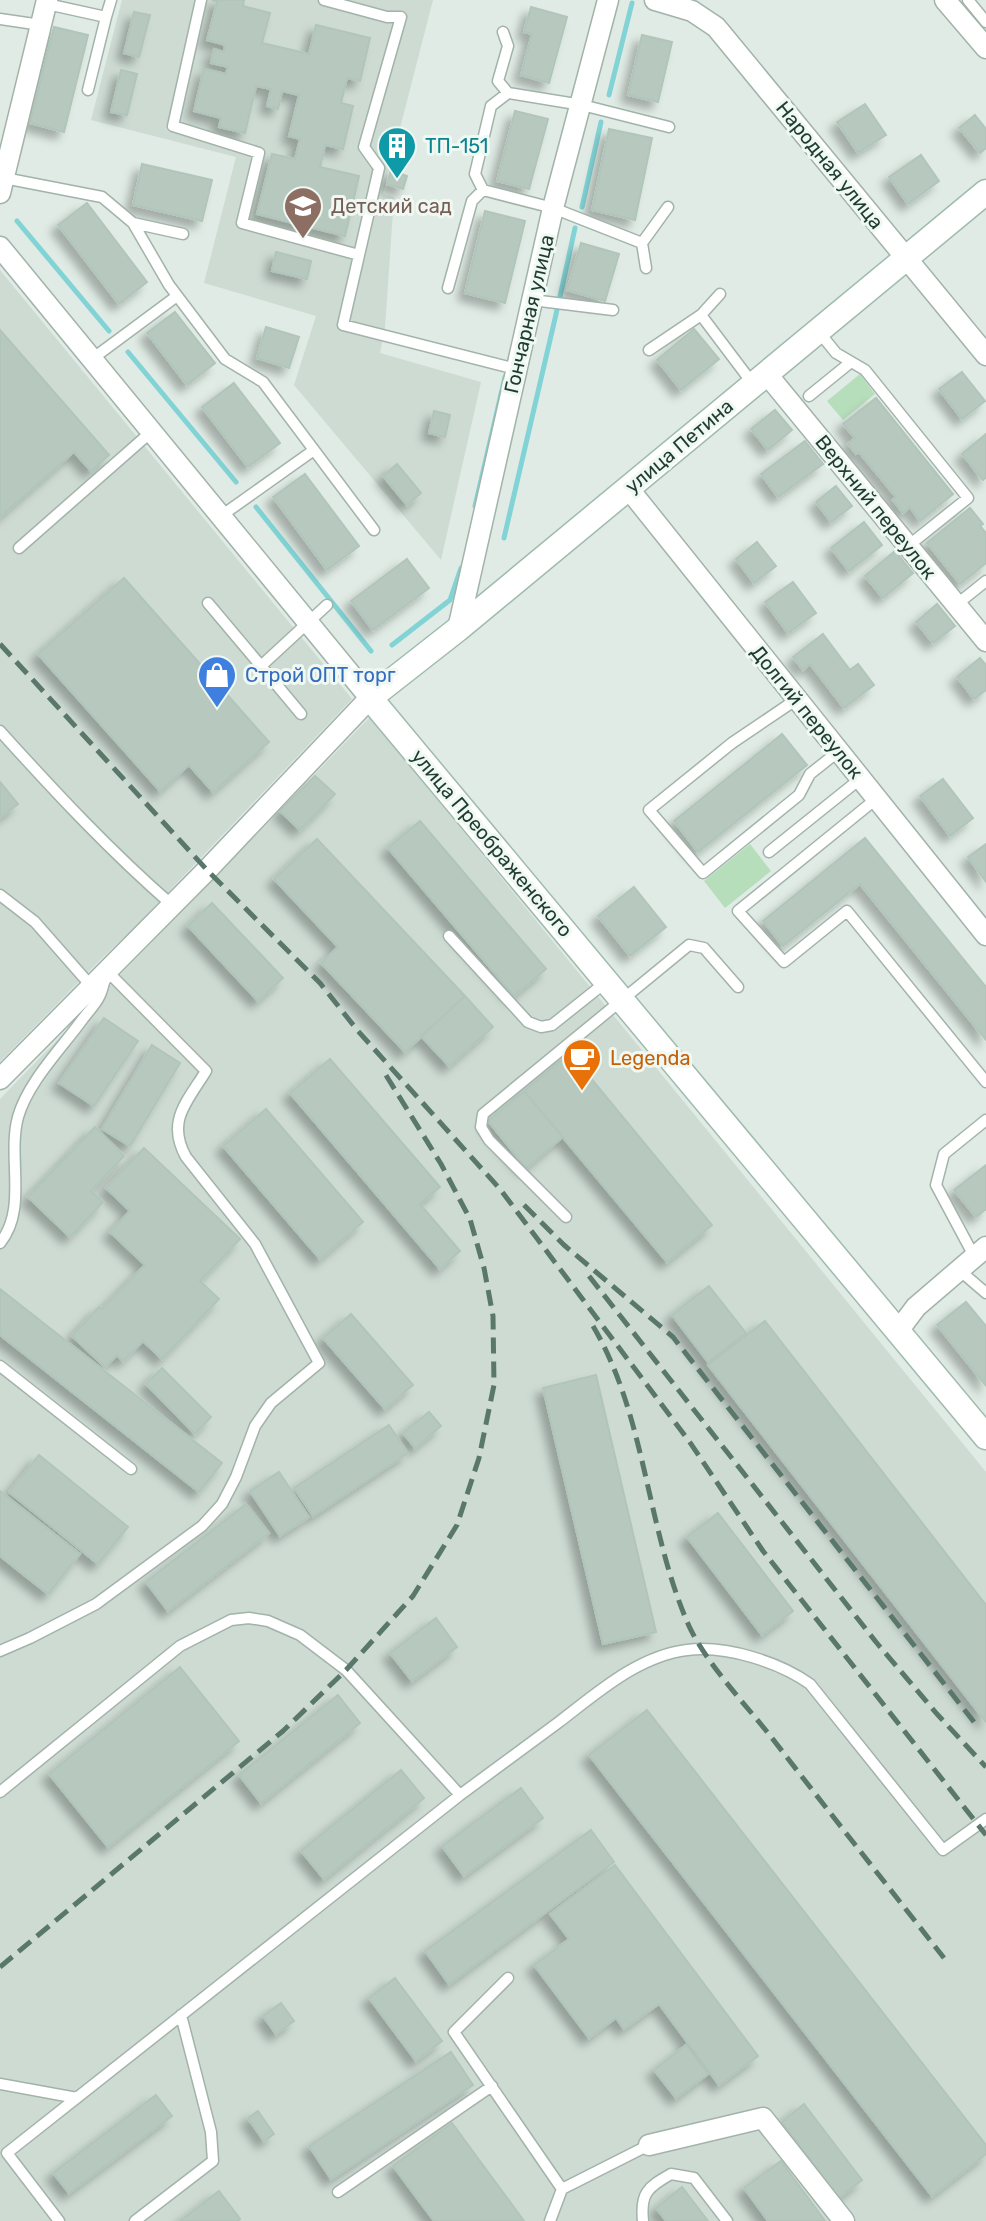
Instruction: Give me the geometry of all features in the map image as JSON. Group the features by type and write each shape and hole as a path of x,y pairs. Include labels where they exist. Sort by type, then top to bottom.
{"street":[{"name":"Гончарная улица","path":"458,629 553,208 608,0"},
{"name":"Народная улица","path":"655,0 692,11 716,27 986,355"},
{"path":"945,0 985,37"},
{"path":"2,185 47,2"},
{"name":"улица Петина","path":"370,698 458,629 986,192"},
{"name":"улица Преображенского","path":"0,247 370,698 986,1437"},
{"name":"Верхний переулок","path":"760,379 908,546 986,641"},
{"name":"Долгий переулок","path":"628,488 986,935"},
{"path":"0,1079 370,698"},
{"path":"898,1331 916,1307 973,1257"},
{"path":"649,2145 763,2118 844,2221"}],"lane":[{"path":"88,90 111,0"},
{"path":"201,0 173,126 259,153 242,223 359,255"},
{"path":"324,0 387,17 401,17 364,147 379,168 343,325 516,369"},
{"path":"968,0 985,37"},
{"path":"47,2 106,17"},
{"path":"0,19 41,25"},
{"path":"503,32 508,46 498,81 508,93 582,105 669,127"},
{"path":"508,93 491,106 475,174 483,190 553,208 642,243"},
{"path":"2,185 102,197 133,223 177,296 225,359 263,382 374,530"},
{"path":"448,288 472,201 483,190"},
{"path":"646,268 642,243 668,207"},
{"path":"133,223 183,234"},
{"path":"649,350 701,315 720,294"},
{"path":"92,359 177,296"},
{"path":"532,300 613,310"},
{"path":"701,315 760,379"},
{"path":"819,331 836,353 865,370 968,498 908,546"},
{"path":"809,396 851,362"},
{"path":"19,548 151,432"},
{"path":"221,516 314,450"},
{"path":"956,605 986,581"},
{"path":"208,603 301,714"},
{"path":"261,666 327,605"},
{"path":"797,699 732,743 649,810 703,873 799,795 810,774 839,751"},
{"path":"0,731 70,809 172,905"},
{"path":"769,852 860,779"},
{"path":"876,799 738,911 784,962 847,911 986,1082"},
{"path":"0,895 35,922 92,987"},
{"path":"449,936 528,1022 541,1027 552,1025 689,945 704,948 738,987"},
{"path":"0,1243 7,1235 15,1197 14,1140 18,1116 28,1093 100,996 107,971 206,1071 181,1112 177,1127 180,1145 255,1244 319,1363 271,1403 255,1426 222,1504 202,1526 96,1604 0,1651"},
{"path":"566,1217 489,1140 481,1127 483,1114 615,990"},
{"path":"986,1120 944,1154 936,1185 973,1257 986,1293"},
{"path":"0,1366 131,1469"},
{"path":"0,1792 180,1646 231,1620 249,1618 268,1621 300,1635 346,1670 460,1795"},
{"path":"59,2221 7,2153 460,1795 634,1668 687,1650 730,1653 772,1663 810,1684 943,1850 986,1819"},
{"path":"508,1978 454,2032 562,2189"},
{"path":"135,2221 213,2161 211,2132 181,2015"},
{"path":"0,2084 77,2098"},
{"path":"338,2192 492,2086"},
{"path":"550,2221 562,2189 649,2145"},
{"path":"643,2221 641,2201 652,2185 671,2174 694,2178 727,2221"}],"shaded area":[{"name":"Детский сад","path":"122,0 433,0 383,194 394,197 385,328 380,353 481,382 441,560 294,385 316,316 204,283 236,157 91,120"},
{"path":"0,270 352,699 135,927 0,1062"},
{"path":"370,717 986,1472 986,2221 0,2221 0,1099"}],"green space":[{"path":"860,374 875,394 843,420 827,401"},
{"path":"750,844 771,871 725,908 704,881"}],"building":[{"path":"212,0 244,0 243,6 270,13 262,43 309,54 316,25 370,38 360,81 347,78 341,103 353,106 343,149 325,145 320,167 359,176 345,236 257,214 272,154 295,159 300,139 289,136 299,95 282,91 278,109 267,106 271,89 256,86 245,133 219,127 221,118 194,111 204,69 226,74 228,67 211,63 214,49 224,52 225,45 207,40 217,2"},
{"path":"531,7 567,17 549,83 521,75 532,34 524,32"},
{"path":"134,12 150,15 139,57 124,53"},
{"path":"54,27 88,35 64,132 30,123"},
{"path":"642,35 672,42 658,102 628,95"},
{"path":"121,70 137,74 127,115 111,112"},
{"path":"865,104 886,135 858,153 837,122"},
{"path":"515,111 548,119 529,189 497,181"},
{"path":"975,115 986,129 986,148 980,153 959,128"},
{"path":"609,129 652,138 635,220 592,210"},
{"path":"921,155 939,181 908,204 889,177"},
{"path":"142,164 212,180 202,221 133,205"},
{"name":"ТП-151","path":"391,170 407,176 403,189 387,184"},
{"path":"87,203 147,282 119,304 58,225"},
{"path":"485,211 525,221 505,303 465,293"},
{"path":"581,243 619,254 605,301 567,290"},
{"path":"276,252 311,261 307,279 272,271"},
{"path":"175,312 215,363 187,385 147,333"},
{"path":"266,327 299,337 289,368 257,358"},
{"path":"694,329 719,359 681,390 657,360"},
{"path":"0,330 109,455 91,471 74,452 0,517"},
{"path":"962,372 985,401 962,419 939,389"},
{"path":"234,383 280,443 248,467 202,407"},
{"path":"876,398 953,494 920,521 910,507 903,513 893,500 896,497 859,452 856,454 848,444 855,438 843,424"},
{"path":"775,410 792,430 768,450 751,429"},
{"path":"434,411 450,415 445,437 429,433"},
{"path":"986,434 986,477 983,480 962,454"},
{"path":"805,441 823,464 778,497 761,474"},
{"path":"397,464 421,493 407,505 383,476"},
{"path":"305,474 359,546 327,570 273,497"},
{"path":"836,486 852,506 831,522 816,502"},
{"path":"970,508 986,533 986,563 960,584 927,543"},
{"path":"864,522 882,545 849,571 831,548"},
{"path":"757,542 776,566 754,583 736,559"},
{"path":"895,551 913,573 883,598 865,576"},
{"path":"407,559 429,588 373,630 351,601"},
{"path":"124,578 269,742 213,792 189,765 160,791 38,654"},
{"path":"793,582 816,613 788,633 765,602"},
{"path":"937,604 955,626 933,643 916,622"},
{"path":"823,634 850,670 858,664 874,685 844,708 810,664 803,670 793,657"},
{"path":"980,658 986,665 986,690 974,699 957,677"},
{"path":"782,734 807,765 698,852 674,821"},
{"path":"315,776 335,794 300,830 280,811"},
{"path":"943,779 973,818 950,836 920,796"},
{"path":"0,782 18,804 0,818"},
{"path":"420,821 546,969 514,996 388,848"},
{"path":"865,838 986,987 986,1040 860,884 783,946 763,921"},
{"path":"317,839 465,996 405,1052 321,963 338,947 274,879"},
{"path":"986,844 986,882 968,857"},
{"path":"634,887 666,927 630,956 598,916"},
{"path":"212,903 283,978 258,1001 188,926"},
{"path":"465,996 493,1027 449,1066 421,1036"},
{"path":"104,1018 138,1041 94,1106 59,1083"},
{"path":"152,1045 180,1063 130,1146 102,1129"},
{"path":"570,1053 712,1225 667,1262 524,1091"},
{"path":"330,1059 440,1187 420,1204 460,1251 440,1269 290,1093"},
{"path":"524,1091 563,1137 526,1168 488,1121"},
{"path":"266,1109 363,1222 320,1259 223,1146"},
{"path":"95,1127 124,1156 91,1191 103,1202 70,1237 28,1197"},
{"path":"144,1148 240,1239 200,1281 219,1299 162,1359 143,1341 123,1361 117,1355 105,1367 72,1336 145,1265 110,1232 130,1211 106,1188"},
{"path":"986,1165 986,1209 976,1217 954,1190"},
{"path":"709,1286 746,1333 708,1362 672,1315"},
{"path":"0,1289 222,1463 199,1492 0,1335"},
{"path":"966,1302 986,1326 986,1386 937,1325"},
{"path":"351,1314 413,1385 385,1409 323,1338"},
{"path":"765,1321 986,1605 986,1722 708,1365"},
{"path":"162,1368 211,1417 195,1434 146,1384"},
{"path":"596,1375 656,1632 603,1644 543,1388"},
{"path":"429,1412 441,1426 415,1448 403,1433"},
{"path":"389,1425 408,1453 313,1516 294,1488"},
{"path":"39,1455 128,1527 98,1564 9,1492"},
{"path":"279,1472 309,1517 280,1536 250,1491"},
{"path":"0,1491 80,1554 48,1594 0,1556"},
{"path":"246,1504 269,1533 168,1611 146,1582"},
{"path":"718,1513 793,1611 762,1635 687,1537"},
{"path":"436,1618 457,1647 412,1681 390,1653"},
{"path":"180,1667 239,1741 108,1847 49,1774"},
{"path":"338,1695 360,1723 261,1803 239,1775"},
{"path":"647,1710 986,2145 986,2154 932,2196 589,1755"},
{"path":"401,1770 424,1798 324,1879 301,1851"},
{"path":"521,1788 543,1818 464,1876 442,1846"},
{"path":"591,1830 614,1862 449,1984 425,1951"},
{"path":"615,1865 758,2056 719,2085 659,2004 624,2029 616,2018 589,2038 534,1965 569,1939 550,1914"},
{"path":"395,1978 442,2041 416,2061 369,1998"},
{"path":"281,2003 294,2021 276,2034 263,2016"},
{"path":"686,2045 708,2074 676,2098 654,2070"},
{"path":"451,2052 473,2085 331,2179 309,2146"},
{"path":"156,2095 172,2116 69,2193 53,2173"},
{"path":"804,2104 862,2180 839,2198 782,2122"},
{"path":"258,2111 274,2134 264,2141 248,2118"},
{"path":"452,2123 524,2221 434,2221 393,2166"},
{"path":"781,2161 825,2221 768,2221 744,2188"},
{"path":"682,2187 708,2221 666,2221 656,2208"},
{"path":"219,2191 240,2219 238,2221 180,2221"}],"waterway":[{"path":"609,95 632,3"},
{"path":"582,207 601,122"},
{"path":"17,221 109,331"},
{"path":"559,301 575,228"},
{"path":"504,538 557,310"},
{"path":"128,352 236,482"},
{"path":"475,506 505,377"},
{"path":"256,507 371,651"},
{"path":"392,645 450,600 461,568"}],"railway":[{"path":"0,644 207,870 320,983 358,1031 500,1189 689,1441 763,1551 986,1835"},
{"path":"0,1967 283,1731 346,1670 413,1596 457,1525 479,1458 494,1385 493,1316 470,1219 441,1164 384,1072"},
{"path":"524,1205 564,1245 673,1337 974,1722"},
{"path":"589,1276 876,1642 986,1767"},
{"path":"593,1326 625,1398 663,1551 696,1640 727,1684 944,1958"}],"place":[{"name":"ТП-151","path":"397,180"},
{"name":"Детский сад","path":"303,240"},
{"name":"Строй ОПТ торг","path":"217,709"},
{"name":"Legenda","path":"582,1092"}]}
